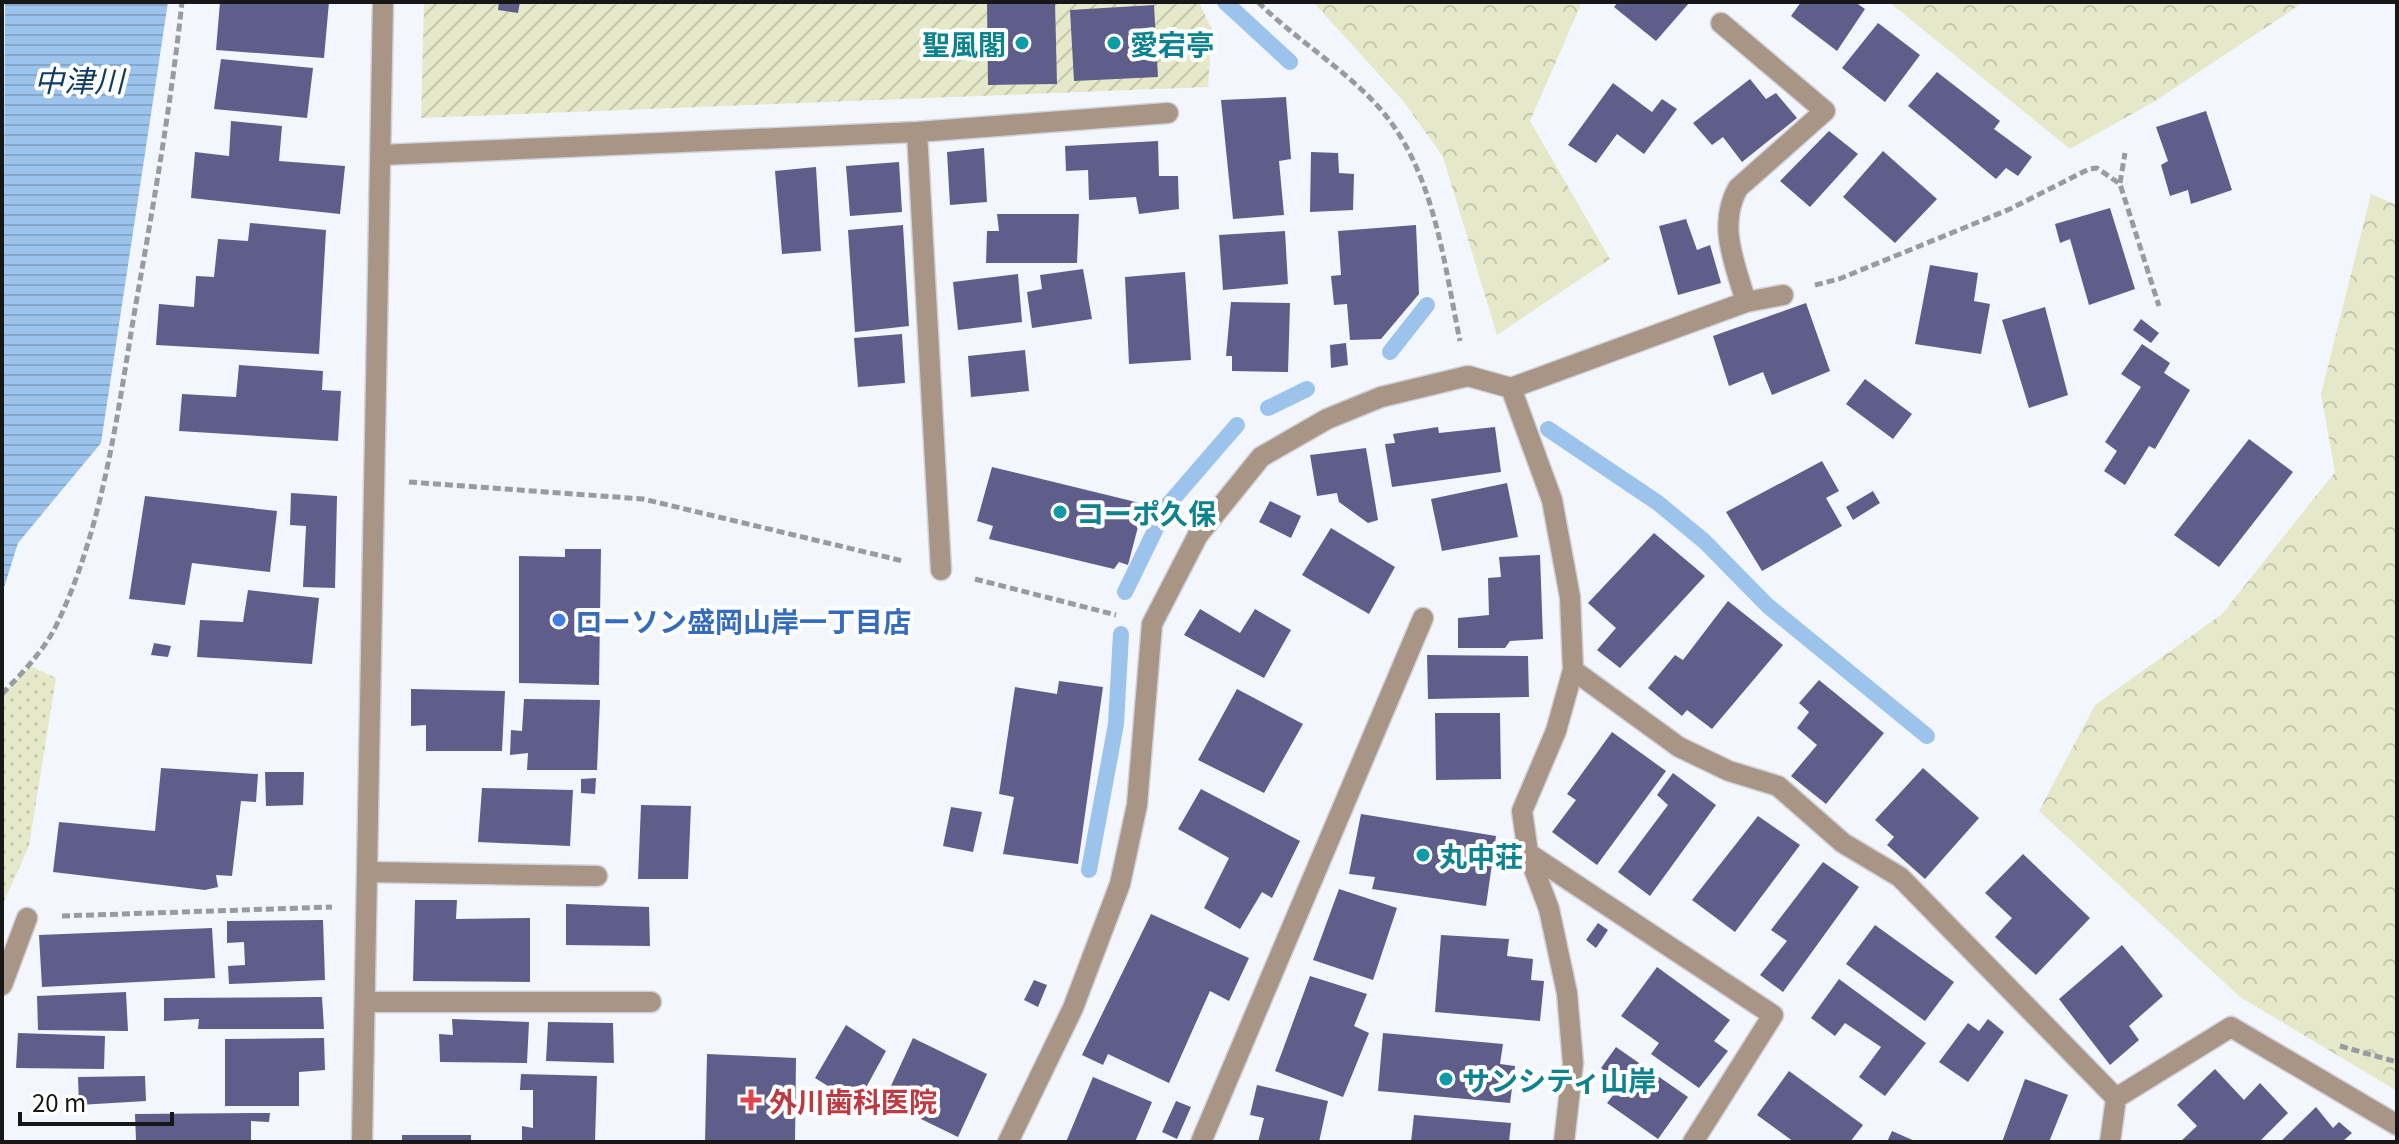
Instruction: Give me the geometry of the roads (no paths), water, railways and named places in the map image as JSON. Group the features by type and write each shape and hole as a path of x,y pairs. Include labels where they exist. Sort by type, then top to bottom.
{"street":[{"path":"362,1142 383,2"},
{"path":"1721,23 1825,111 1738,188 1729,203 1727,231 1746,302"},
{"path":"380,155 917,132 1168,113"},
{"path":"917,132 941,570"},
{"path":"1008,1142 1073,1008 1120,884 1137,805 1152,624 1198,535 1261,457 1327,419 1367,402 1468,376 1511,388 1746,302 1783,295"},
{"path":"1511,388 1552,500 1570,597 1573,670 1556,731 1522,811 1528,853 1549,909 1567,993 1573,1063 1564,1142"},
{"path":"1201,1142 1423,618"},
{"path":"1573,670 1679,747 1729,771 1778,786 1843,843 1900,877 2116,1098"},
{"path":"1528,853 1773,1015 1693,1142"},
{"path":"367,872 597,876"},
{"path":"2,985 27,918"},
{"path":"366,1002 651,1002"},
{"path":"2116,1098 2231,1027 2397,1125"},
{"path":"2110,1142 2116,1098"}],"water":[{"name":"中津川","path":"5,2 168,2 101,443 18,543 2,594"}],"waterway":[{"path":"1225,2 1290,62"},
{"path":"1390,352 1427,305"},
{"path":"1268,408 1307,389"},
{"path":"1125,592 1167,506 1237,425"},
{"path":"1548,429 1658,503 1704,541 1768,606 1927,736"},
{"path":"1089,870 1116,724 1121,634"}],"place":[{"name":"聖風閣","path":"1022,43"},
{"name":"愛宕亭","path":"1114,43"},
{"name":"コーポ久保","path":"1060,512"},
{"name":"ローソン盛岡山岸一丁目店","path":"559,620"},
{"name":"丸中荘","path":"1423,855"},
{"name":"サンシティ山岸","path":"1446,1079"},
{"name":"外川歯科医院","path":"751,1100"}]}
